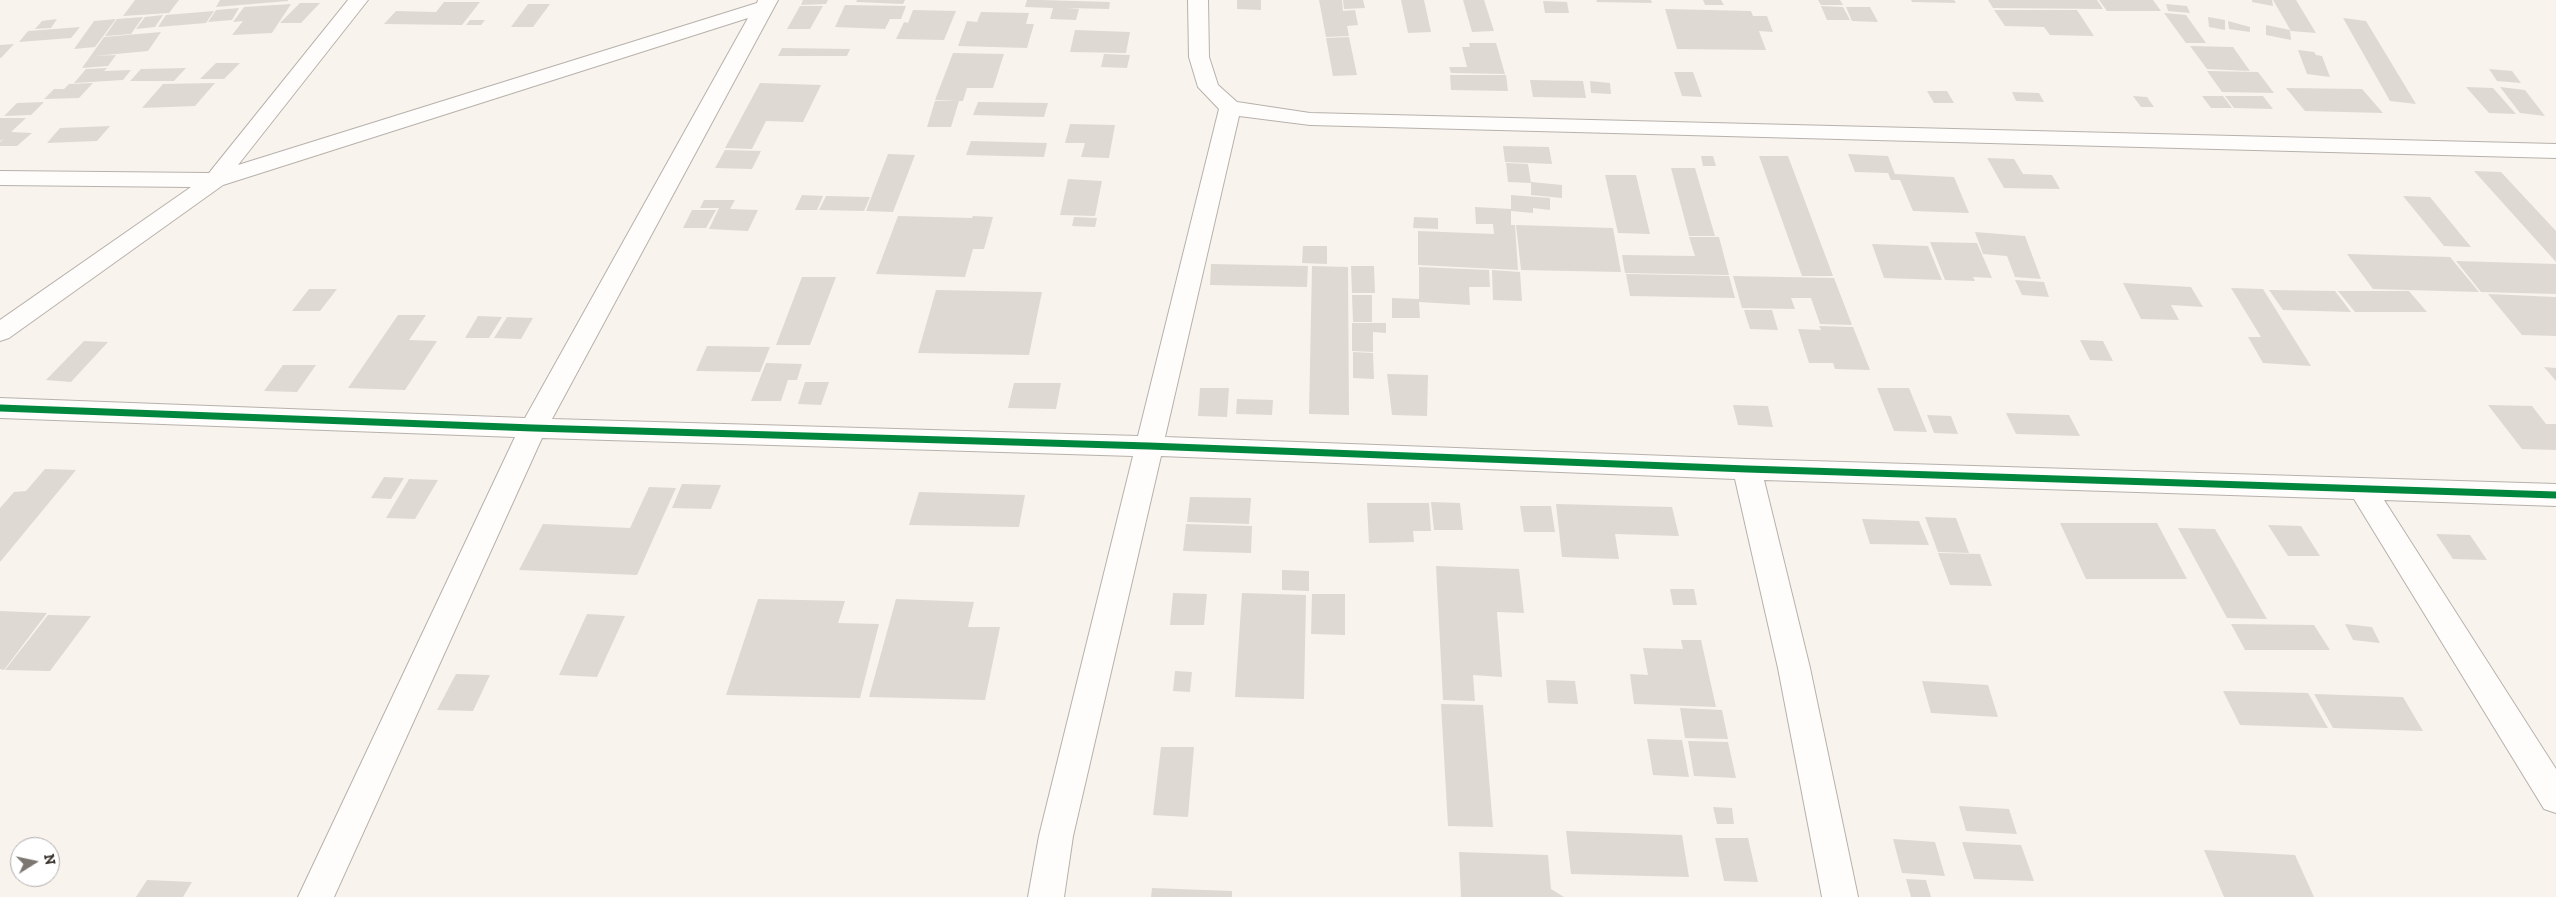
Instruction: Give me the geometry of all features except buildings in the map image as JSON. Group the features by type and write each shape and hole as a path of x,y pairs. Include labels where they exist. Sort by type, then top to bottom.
{"street":[{"path":"0,332 215,180 358,0"},
{"path":"1198,0 1199,57 1208,87 1230,108 1310,119 2556,151"},
{"path":"0,178 215,180 766,4"},
{"path":"316,897 533,428 766,4"},
{"path":"1046,897 1056,836 1230,108"},
{"path":"0,408 533,428 1149,446 1747,469 2556,495"},
{"path":"1747,469 1794,668 1840,897"},
{"path":"2362,489 2556,798"}],"cycle path":[{"path":"0,408 533,428 1149,446 1747,469 2556,495"}]}
